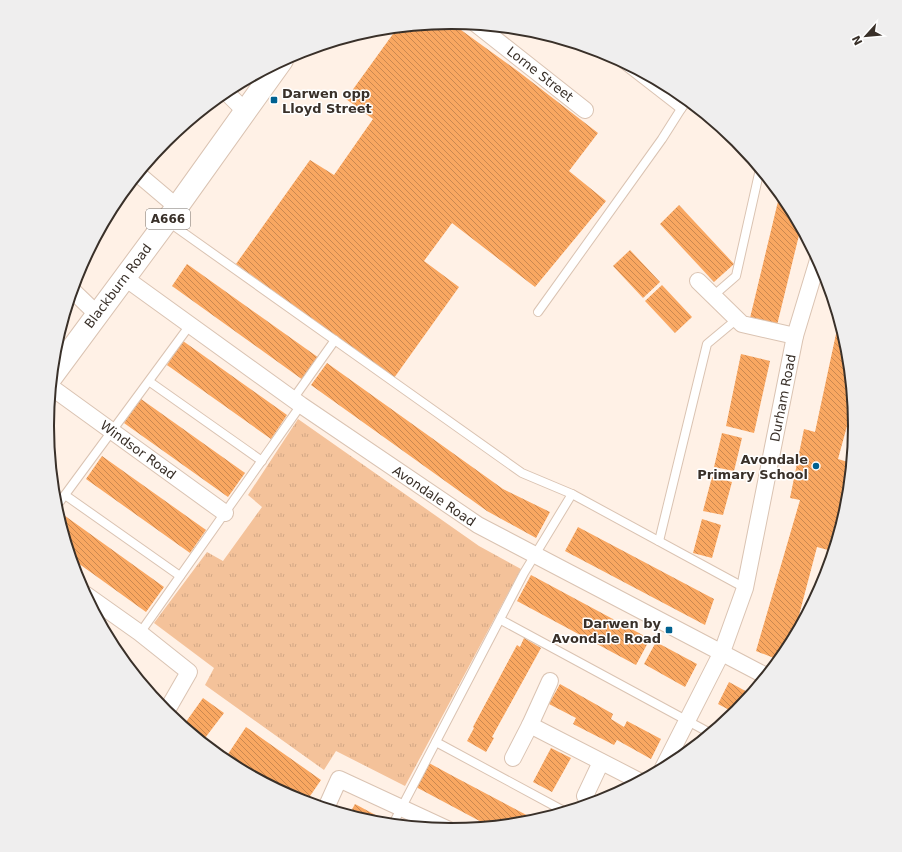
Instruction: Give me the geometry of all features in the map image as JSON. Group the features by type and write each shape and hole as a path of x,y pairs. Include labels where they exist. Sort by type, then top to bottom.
{"highway":[{"name":"Blackburn Road","path":"58,367 172,214 275,70"}],"street":[{"name":"Lorne Street","path":"484,31 585,110"},
{"path":"230,96 245,111"},
{"path":"141,178 172,214"},
{"name":"Durham Road","path":"668,758 722,652 745,588 795,336 818,275"},
{"name":"Avondale Road","path":"125,278 297,402 478,525 533,556 761,673"},
{"path":"698,281 742,324 795,336"},
{"path":"76,294 97,314"},
{"name":"Windsor Road","path":"56,390 224,513"},
{"path":"94,601 140,633 189,672 169,706"},
{"path":"513,758 550,681"},
{"path":"530,725 634,778"},
{"path":"585,796 601,762"},
{"path":"328,803 339,779 433,822"}],"lane":[{"path":"638,76 681,109"},
{"path":"538,312 662,139 684,105"},
{"path":"713,296 736,276 759,175"},
{"path":"172,214 335,340 522,473 572,494 745,588"},
{"path":"659,541 707,344 737,319"},
{"path":"61,500 150,382 190,325"},
{"path":"140,633 262,461 335,340"},
{"path":"150,382 262,461"},
{"path":"395,819 501,620 533,556 572,494"},
{"path":"65,495 180,576"},
{"path":"501,620 705,730"},
{"path":"436,742 558,808"}],"green space":[{"path":"298,419 479,546 521,569 405,786 336,751 324,770 205,685 214,668 154,623 207,552 223,561 262,507 248,495"}],"building":[{"path":"460,29 519,72 598,133 569,171 606,201 535,287 452,223 424,261 459,287 394,378 236,264 310,160 334,175 373,119 346,99 394,33 425,30"},
{"path":"778,201 799,235 777,325 750,318"},
{"path":"679,205 734,264 714,282 660,224"},
{"path":"630,250 660,282 643,298 613,266"},
{"path":"187,264 319,358 303,380 172,286"},
{"path":"662,285 692,317 675,333 645,301"},
{"path":"836,333 845,374 847,400 848,423 838,459 846,462 845,478 828,550 817,547 798,619 773,658 756,651 800,500 790,498 804,429 815,432"},
{"path":"183,341 287,415 271,439 167,365"},
{"path":"741,354 770,361 754,433 726,426"},
{"path":"327,363 503,489 550,512 536,538 487,511 311,385"},
{"path":"141,399 245,473 228,497 124,423"},
{"path":"722,433 742,438 734,471 714,467"},
{"path":"102,456 206,530 190,553 86,479"},
{"path":"712,477 732,482 723,515 703,511"},
{"path":"65,516 164,587 146,612 79,563"},
{"path":"702,519 721,525 712,558 693,553"},
{"path":"578,527 714,599 705,625 565,551"},
{"path":"531,575 650,639 636,665 517,601"},
{"path":"524,638 541,648 492,737 494,738 486,752 467,741 517,645 520,647"},
{"path":"656,642 697,664 685,687 644,664"},
{"path":"729,682 746,691 729,710 718,704"},
{"path":"560,684 613,714 611,719 624,727 627,721 661,739 651,759 617,740 614,745 573,724 576,718 549,704"},
{"path":"203,698 224,713 205,738 186,722"},
{"path":"246,727 321,780 309,797 275,782 252,770 228,754"},
{"path":"551,748 571,758 552,792 533,782"},
{"path":"429,763 527,815 503,820 481,822 416,787"},
{"path":"355,804 376,815 374,815 352,810"}],"place":[{"name":"Darwen opp Lloyd Street","path":"274,100"},
{"name":"Avondale Primary School","path":"816,466"},
{"name":"Darwen by Avondale Road","path":"669,630"}]}
